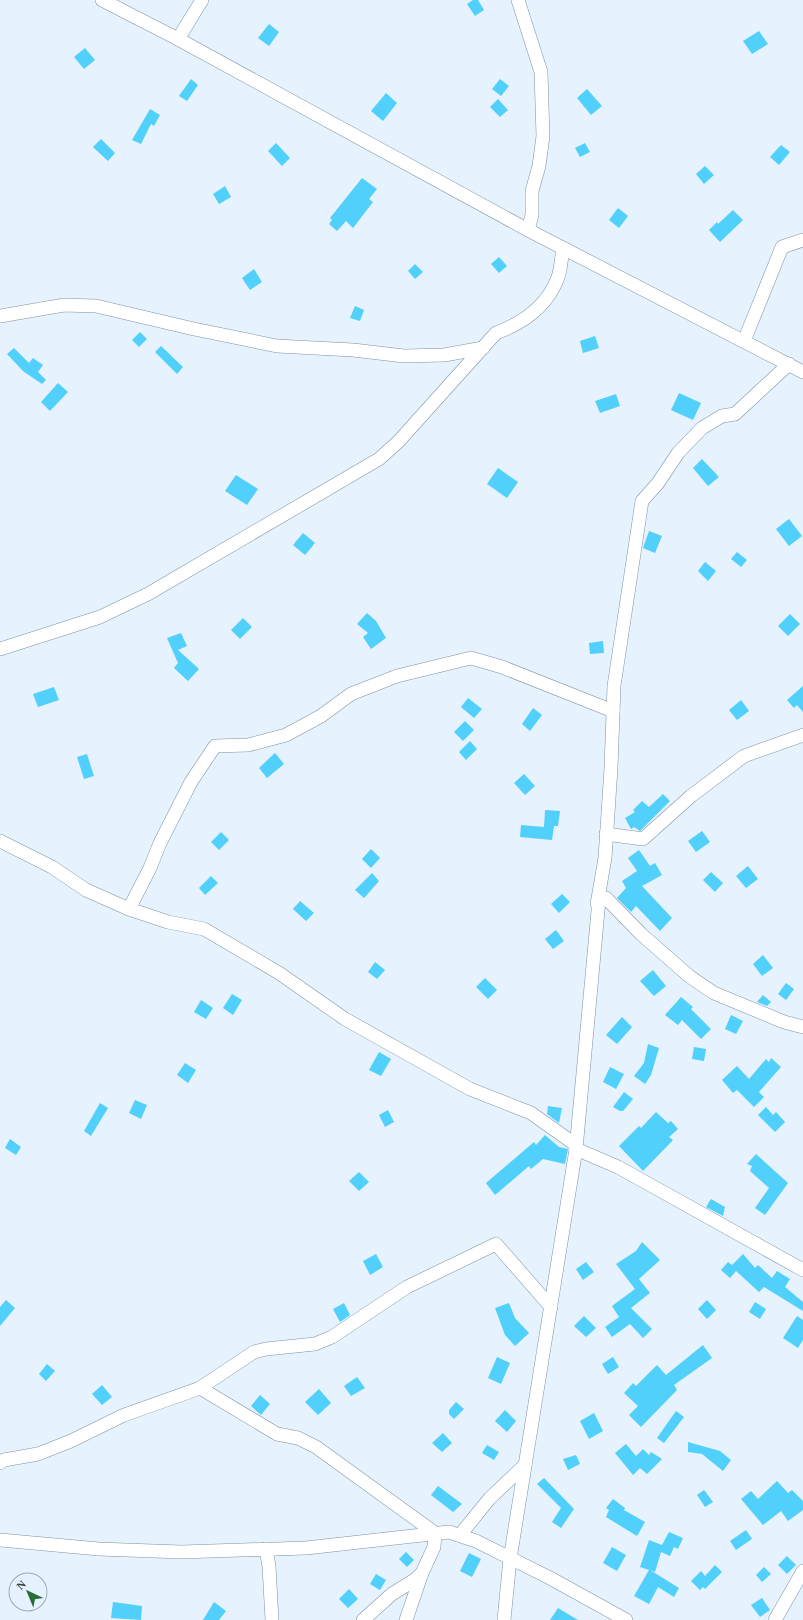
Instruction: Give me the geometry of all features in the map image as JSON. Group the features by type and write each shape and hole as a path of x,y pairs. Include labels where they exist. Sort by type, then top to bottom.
{"street":[{"path":"102,0 178,39 563,249 803,372"},
{"path":"178,39 202,0"},
{"path":"518,0 541,72 543,136 539,166 532,191 532,215 528,230"},
{"path":"744,341 782,247 803,240"},
{"path":"0,649 100,617 148,594 378,459 398,442 496,333 516,326 541,306 558,279 563,249"},
{"path":"0,316 64,306 96,306 194,329 277,346 352,350 404,356 444,354 483,348"},
{"path":"504,1620 510,1558 576,1147 598,904 606,834 614,686 642,501 658,483 678,453 702,428 722,416 735,414 789,364"},
{"path":"129,909 191,782 215,746 248,744 286,735 321,716 351,694 398,676 471,658 502,667 613,711"},
{"path":"606,834 643,839 691,796 744,756 803,735"},
{"path":"0,841 52,867 86,890 129,909 168,922 204,929 279,973 345,1019 470,1088 531,1113 576,1147 618,1166 803,1270"},
{"path":"598,904 599,900 606,898 642,934 689,976 714,993 784,1022 803,1027"},
{"path":"0,1463 4,1460 38,1454 71,1441 124,1415 200,1388 254,1352 316,1344 332,1338 407,1287 496,1244 551,1307"},
{"path":"200,1388 277,1434 298,1438 316,1447 435,1533"},
{"path":"460,1535 490,1498 525,1465"},
{"path":"0,1540 99,1549 181,1552 306,1548 449,1532 476,1540 550,1578 626,1620"},
{"path":"406,1620 422,1573 434,1547 435,1533"},
{"path":"266,1549 272,1620"},
{"path":"775,1620 803,1572"},
{"path":"363,1620 392,1594 416,1579 422,1573"}],"building":[{"path":"473,0 478,0 484,10 475,16 467,4"},
{"path":"269,24 279,32 269,46 258,38"},
{"path":"759,31 768,44 752,54 743,41"},
{"path":"85,48 95,60 84,69 74,57"},
{"path":"191,79 198,85 187,101 179,96"},
{"path":"500,79 509,86 501,96 492,89"},
{"path":"587,89 602,106 591,115 577,98"},
{"path":"386,93 397,103 383,121 371,111"},
{"path":"498,99 508,110 500,117 490,107"},
{"path":"150,109 160,115 154,126 151,124 141,144 132,140"},
{"path":"101,139 115,153 108,161 93,147"},
{"path":"276,143 290,158 282,166 268,151"},
{"path":"585,143 590,152 580,157 575,148"},
{"path":"781,145 790,152 779,165 770,157"},
{"path":"705,166 714,175 704,184 696,174"},
{"path":"362,178 377,189 369,199 373,202 353,228 346,221 337,231 329,224 332,220 330,218"},
{"path":"225,186 231,197 219,204 213,194"},
{"path":"618,208 628,216 619,228 609,220"},
{"path":"733,210 743,220 720,242 709,230"},
{"path":"499,257 507,266 499,273 491,264"},
{"path":"415,264 423,272 415,279 408,271"},
{"path":"254,269 262,282 250,290 242,278"},
{"path":"355,306 364,310 360,321 350,318"},
{"path":"140,332 147,339 139,347 132,340"},
{"path":"595,336 599,348 583,353 580,341"},
{"path":"161,346 183,367 177,374 155,352"},
{"path":"14,348 29,363 33,358 43,365 38,372 46,380 42,384 23,371 7,354"},
{"path":"58,383 68,392 50,411 41,402"},
{"path":"679,393 701,403 693,420 671,410"},
{"path":"616,394 620,406 600,413 595,401"},
{"path":"702,459 719,477 708,486 693,468"},
{"path":"498,468 518,482 507,498 487,484"},
{"path":"236,475 258,489 247,505 225,491"},
{"path":"789,519 802,536 789,546 776,529"},
{"path":"649,531 662,536 655,553 643,548"},
{"path":"303,533 315,543 305,555 293,545"},
{"path":"737,552 747,560 741,567 731,559"},
{"path":"705,562 716,571 708,581 698,571"},
{"path":"367,613 376,621 386,638 371,649 363,637 368,633 357,624"},
{"path":"790,614 800,624 788,636 778,626"},
{"path":"243,618 252,627 240,639 231,630"},
{"path":"181,633 187,646 178,650 199,669 188,681 174,668 178,663 167,638"},
{"path":"603,641 604,653 590,654 589,643"},
{"path":"803,686 803,712 797,705 794,708 787,700"},
{"path":"54,687 59,700 38,707 33,694"},
{"path":"468,698 482,709 474,718 461,707"},
{"path":"741,700 749,711 737,720 729,710"},
{"path":"533,708 542,715 530,731 522,724"},
{"path":"465,721 474,730 463,741 454,732"},
{"path":"470,741 477,749 466,760 459,752"},
{"path":"275,753 284,764 267,778 259,768"},
{"path":"87,754 94,776 84,779 77,757"},
{"path":"524,774 535,786 525,795 514,783"},
{"path":"663,794 670,801 640,831 634,827 631,829 625,818 635,812 633,810 642,801 649,807"},
{"path":"545,810 560,811 558,826 554,826 552,840 520,837 521,825 544,827"},
{"path":"702,831 710,842 696,852 688,841"},
{"path":"221,832 229,840 219,850 211,842"},
{"path":"371,849 380,858 371,868 362,859"},
{"path":"639,850 650,866 655,863 662,875 642,886 672,918 660,931 636,906 631,912 617,898 626,888 622,881 637,871 628,858"},
{"path":"748,866 758,879 746,888 736,876"},
{"path":"711,872 723,883 715,892 703,880"},
{"path":"372,873 379,881 364,898 355,890"},
{"path":"211,876 218,883 205,895 199,888"},
{"path":"562,894 570,902 559,913 551,904"},
{"path":"300,901 314,913 306,921 293,909"},
{"path":"556,930 564,941 553,949 545,939"},
{"path":"763,955 773,968 762,976 753,964"},
{"path":"375,962 385,970 377,979 368,972"},
{"path":"653,970 666,986 654,996 640,981"},
{"path":"485,978 497,990 488,999 476,987"},
{"path":"786,983 794,989 786,1000 778,994"},
{"path":"232,994 242,1000 233,1015 223,1008"},
{"path":"763,995 771,1002 767,1006 757,1002"},
{"path":"681,997 693,1007 691,1009 711,1029 701,1039 682,1020 678,1025 665,1015"},
{"path":"201,1000 213,1008 206,1019 194,1012"},
{"path":"731,1015 743,1021 736,1034 725,1029"},
{"path":"622,1017 632,1027 617,1044 606,1035"},
{"path":"648,1044 659,1048 651,1075 645,1084 634,1076 644,1063"},
{"path":"694,1047 706,1049 704,1061 692,1059"},
{"path":"379,1052 391,1059 381,1076 369,1070"},
{"path":"771,1058 781,1067 759,1092 764,1097 754,1107 737,1090 733,1093 722,1080 737,1066 749,1079 766,1059 769,1062"},
{"path":"185,1063 196,1070 188,1083 177,1075"},
{"path":"610,1067 624,1074 616,1089 603,1082"},
{"path":"624,1092 633,1099 623,1111 620,1111 613,1107"},
{"path":"135,1100 147,1105 141,1119 129,1113"},
{"path":"100,1103 108,1108 91,1136 84,1131"},
{"path":"548,1106 562,1108 559,1123 547,1114"},
{"path":"766,1107 773,1115 776,1112 785,1122 775,1132 758,1115"},
{"path":"388,1110 394,1122 385,1127 379,1115"},
{"path":"656,1112 668,1123 671,1121 678,1129 669,1137 673,1140 643,1171 619,1146 639,1126 641,1128"},
{"path":"545,1135 559,1147 568,1149 565,1164 543,1159 531,1169 529,1166 495,1195 486,1183 534,1142 536,1145"},
{"path":"10,1139 21,1147 16,1155 5,1148"},
{"path":"756,1154 788,1183 765,1215 755,1208 769,1188 750,1171 752,1166 747,1164"},
{"path":"359,1172 369,1182 359,1191 349,1181"},
{"path":"711,1199 725,1207 723,1216 706,1207"},
{"path":"642,1242 660,1260 639,1279 650,1293 631,1308 652,1329 643,1338 630,1324 612,1337 605,1327 619,1317 612,1306 635,1289 616,1264 636,1251"},
{"path":"376,1254 383,1267 370,1275 363,1261"},
{"path":"743,1254 755,1268 758,1265 772,1278 777,1271 790,1279 785,1287 803,1302 803,1311 764,1287 759,1292 736,1271 730,1278 721,1270 728,1262 732,1265"},
{"path":"586,1262 594,1272 583,1280 576,1269"},
{"path":"6,1300 15,1308 0,1326 0,1307"},
{"path":"707,1300 716,1310 707,1319 698,1309"},
{"path":"755,1302 766,1309 760,1319 749,1312"},
{"path":"344,1303 350,1315 340,1322 333,1309"},
{"path":"509,1303 515,1318 529,1333 515,1346 505,1335 495,1308"},
{"path":"584,1316 596,1328 586,1337 574,1326"},
{"path":"797,1316 803,1320 803,1340 798,1348 783,1338"},
{"path":"703,1345 712,1358 674,1385 677,1390 641,1427 629,1415 638,1406 624,1393 633,1383 636,1386 657,1365 666,1375"},
{"path":"497,1357 510,1363 501,1384 488,1378"},
{"path":"613,1357 619,1367 608,1374 602,1364"},
{"path":"47,1364 55,1371 46,1381 39,1374"},
{"path":"357,1377 365,1388 351,1396 344,1386"},
{"path":"102,1385 112,1397 102,1405 92,1394"},
{"path":"319,1389 331,1403 318,1415 305,1402"},
{"path":"260,1395 270,1404 261,1415 251,1406"},
{"path":"456,1402 464,1409 454,1419 449,1414 449,1410"},
{"path":"505,1410 516,1421 507,1432 495,1421"},
{"path":"676,1411 684,1417 664,1443 657,1438"},
{"path":"594,1413 603,1431 589,1439 580,1421"},
{"path":"443,1433 452,1443 442,1452 432,1443"},
{"path":"688,1442 720,1451 731,1460 723,1471 702,1454 688,1452"},
{"path":"626,1444 636,1456 643,1449 649,1455 651,1452 662,1459 647,1474 640,1468 633,1475 615,1453"},
{"path":"487,1445 499,1452 494,1460 482,1453"},
{"path":"576,1455 580,1464 568,1470 563,1459"},
{"path":"544,1478 574,1509 561,1528 552,1522 561,1508 537,1484"},
{"path":"777,1481 788,1493 792,1490 803,1501 803,1510 788,1521 781,1511 763,1525 741,1499 751,1491 758,1499"},
{"path":"438,1486 462,1504 453,1512 431,1495"},
{"path":"704,1490 713,1502 705,1507 697,1495"},
{"path":"613,1499 625,1508 624,1510 645,1522 637,1536 606,1517 609,1510 606,1508"},
{"path":"746,1530 752,1539 736,1550 730,1541"},
{"path":"669,1532 683,1538 678,1549 674,1547 670,1556 661,1552 655,1572 650,1570 679,1588 674,1597 658,1587 649,1604 634,1596 649,1570 640,1567 649,1540 662,1545"},
{"path":"612,1547 626,1555 617,1571 603,1563"},
{"path":"406,1552 414,1560 407,1567 399,1559"},
{"path":"469,1553 481,1559 472,1577 460,1571"},
{"path":"787,1556 796,1565 787,1574 778,1565"},
{"path":"715,1565 722,1572 705,1589 703,1587 700,1590 691,1581 701,1571 705,1576"},
{"path":"764,1567 771,1574 762,1582 756,1575"},
{"path":"376,1574 386,1580 380,1590 370,1584"},
{"path":"349,1589 358,1599 348,1608 339,1599"},
{"path":"762,1598 770,1610 760,1617 751,1605"},
{"path":"113,1602 142,1606 141,1620 111,1618"},
{"path":"214,1602 226,1611 219,1620 203,1620"},
{"path":"558,1608 578,1620 550,1620"}]}
